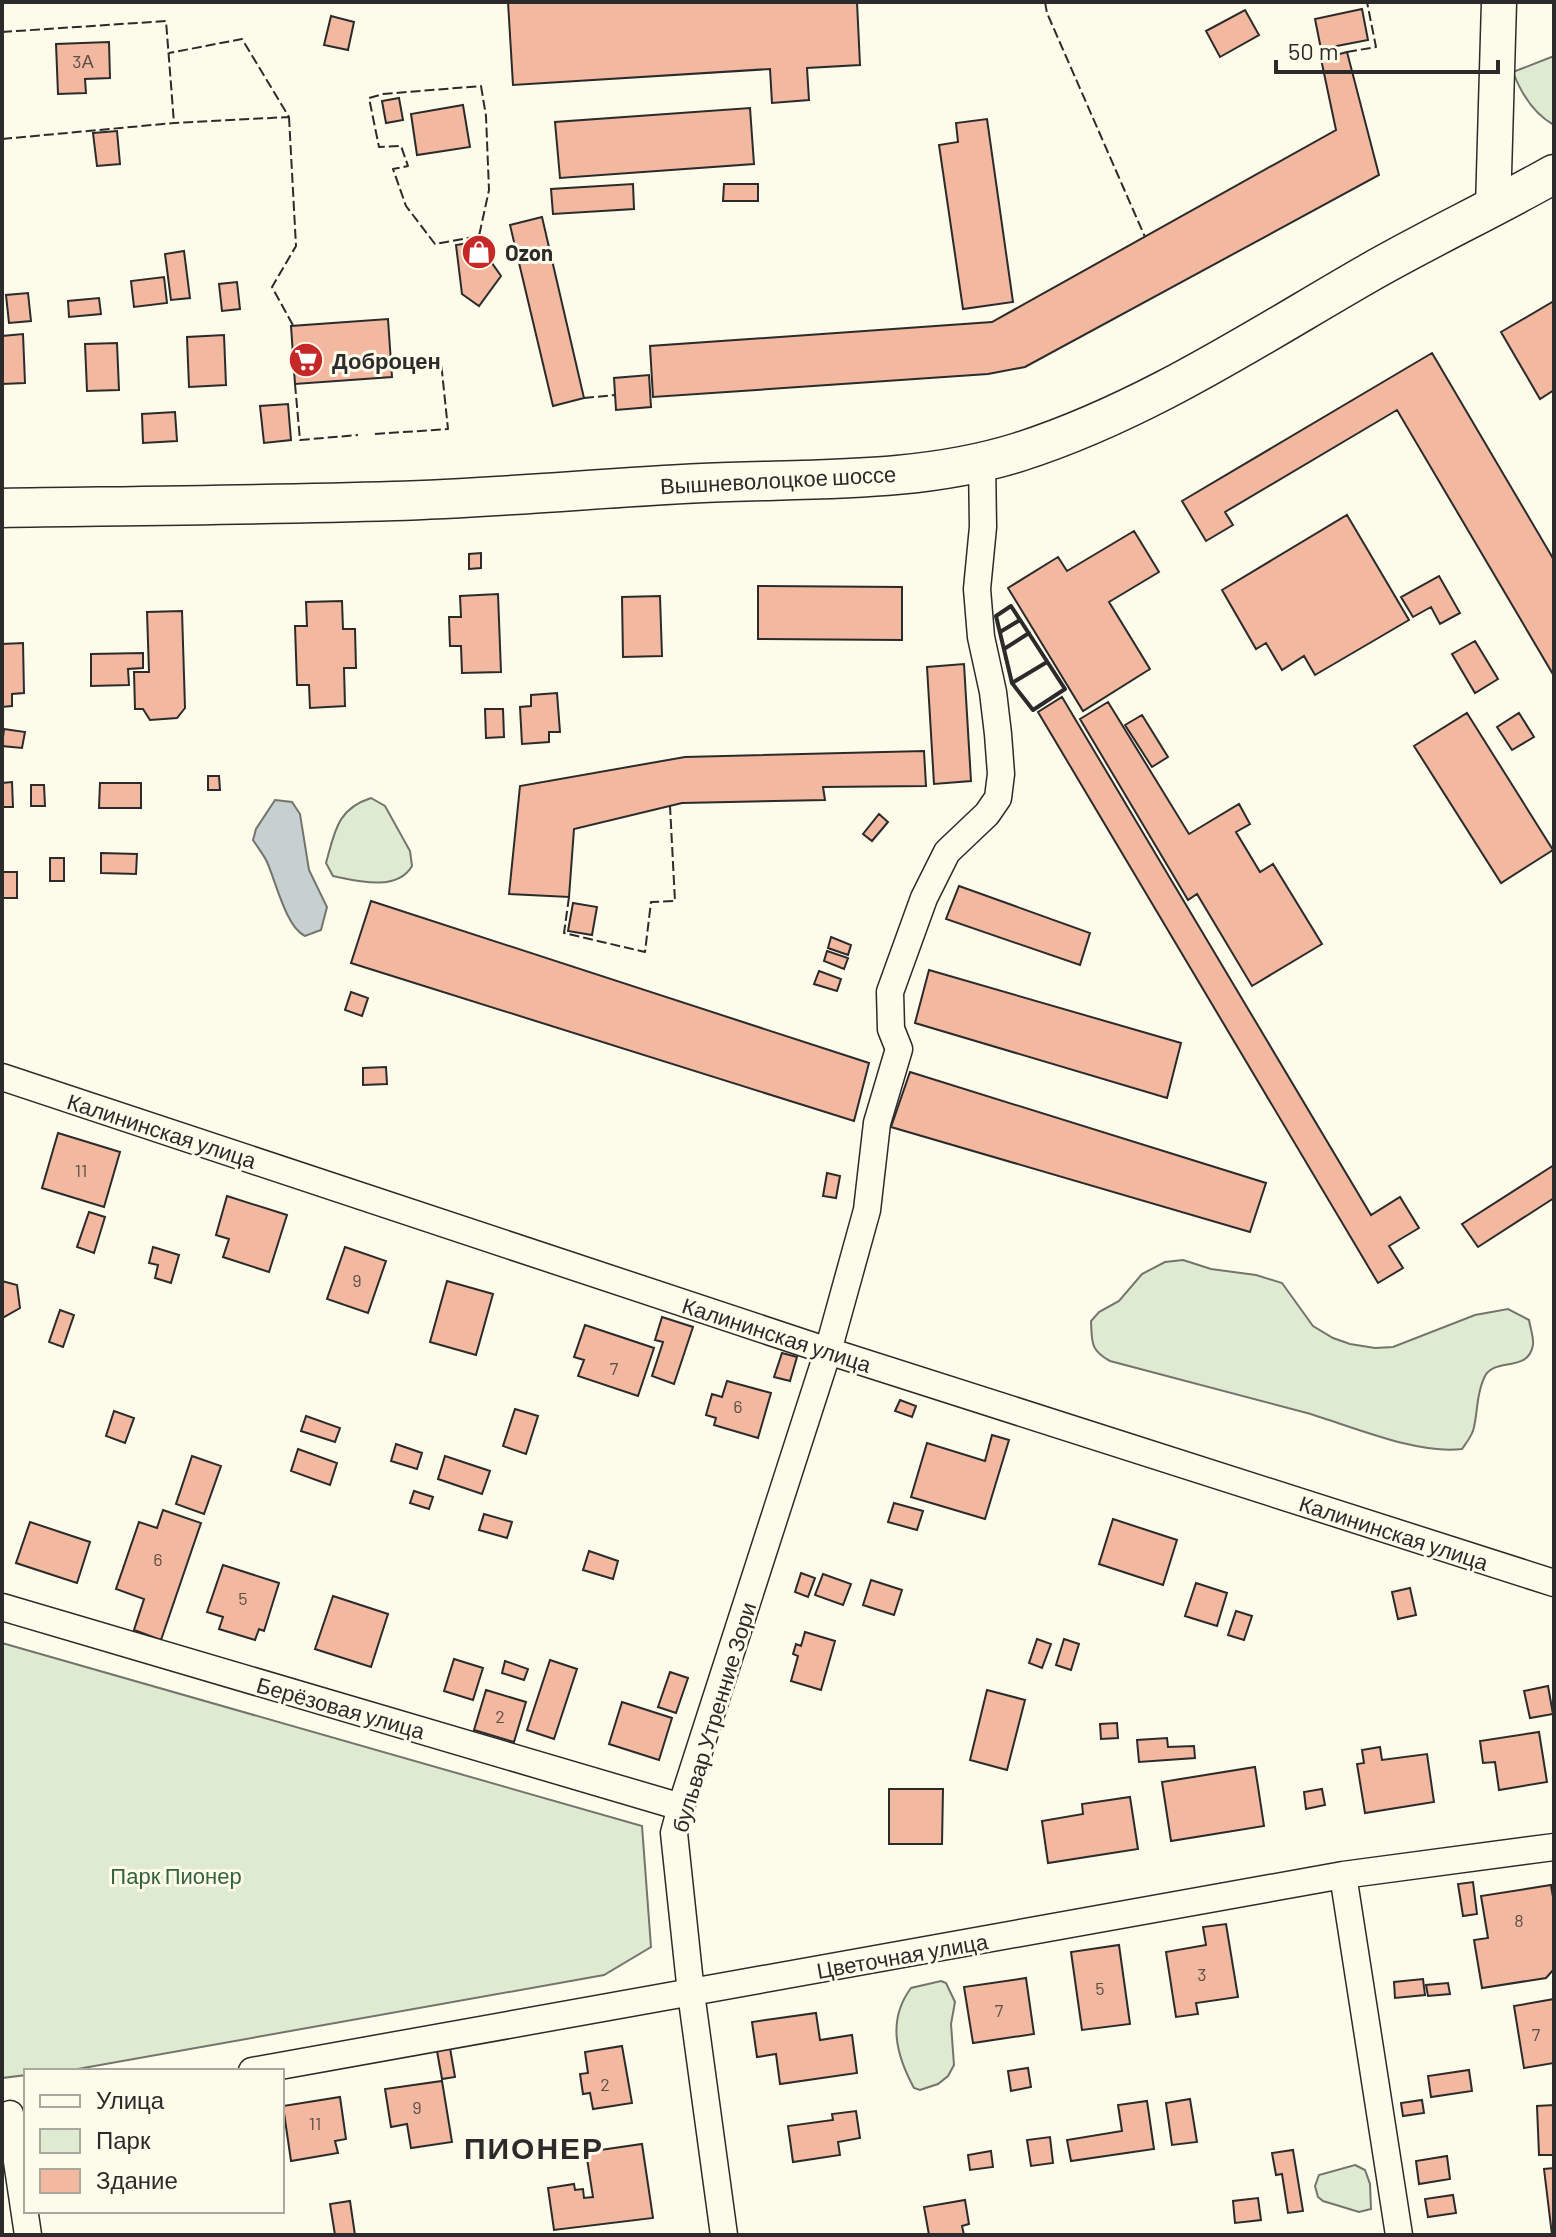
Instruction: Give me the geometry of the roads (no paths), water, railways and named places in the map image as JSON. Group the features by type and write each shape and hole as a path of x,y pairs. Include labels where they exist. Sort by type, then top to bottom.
{"main road":[{"name":"Вышневолоцкое шоссе","path":"2,508 506,496 703,483 859,478 962,466 1019,451 1113,416 1181,382 1409,250 1554,174"}],"street":[{"path":"1493,208 1499,2"},
{"name":"бульвар Утренние Зори","path":"724,2235 691,1993 674,1833 828,1351 867,1210 877,1123 899,1049 891,1029 890,992 924,898 947,852 987,814 998,798 1001,774 998,734 981,637 977,589 983,527 982,461"},
{"name":"Калининская улица","path":"2,1077 828,1351 1554,1583"},
{"name":"Берёзовая улица","path":"2,1607 681,1807"},
{"name":"Цветочная улица","path":"263,2069 1343,1875 1554,1847"},
{"path":"1343,1875 1399,2235"},
{"path":"13,2113 24,2202"},
{"path":"25,2213 28,2235"}],"place":[{"name":"Ozon","path":"479,252"},
{"name":"Доброцен","path":"306,360"}],"district":[{"name":"ПИОНЕР","path":"534,2147"}],"park label":[{"name":"Парк Пионер","path":"176,1875"}]}
